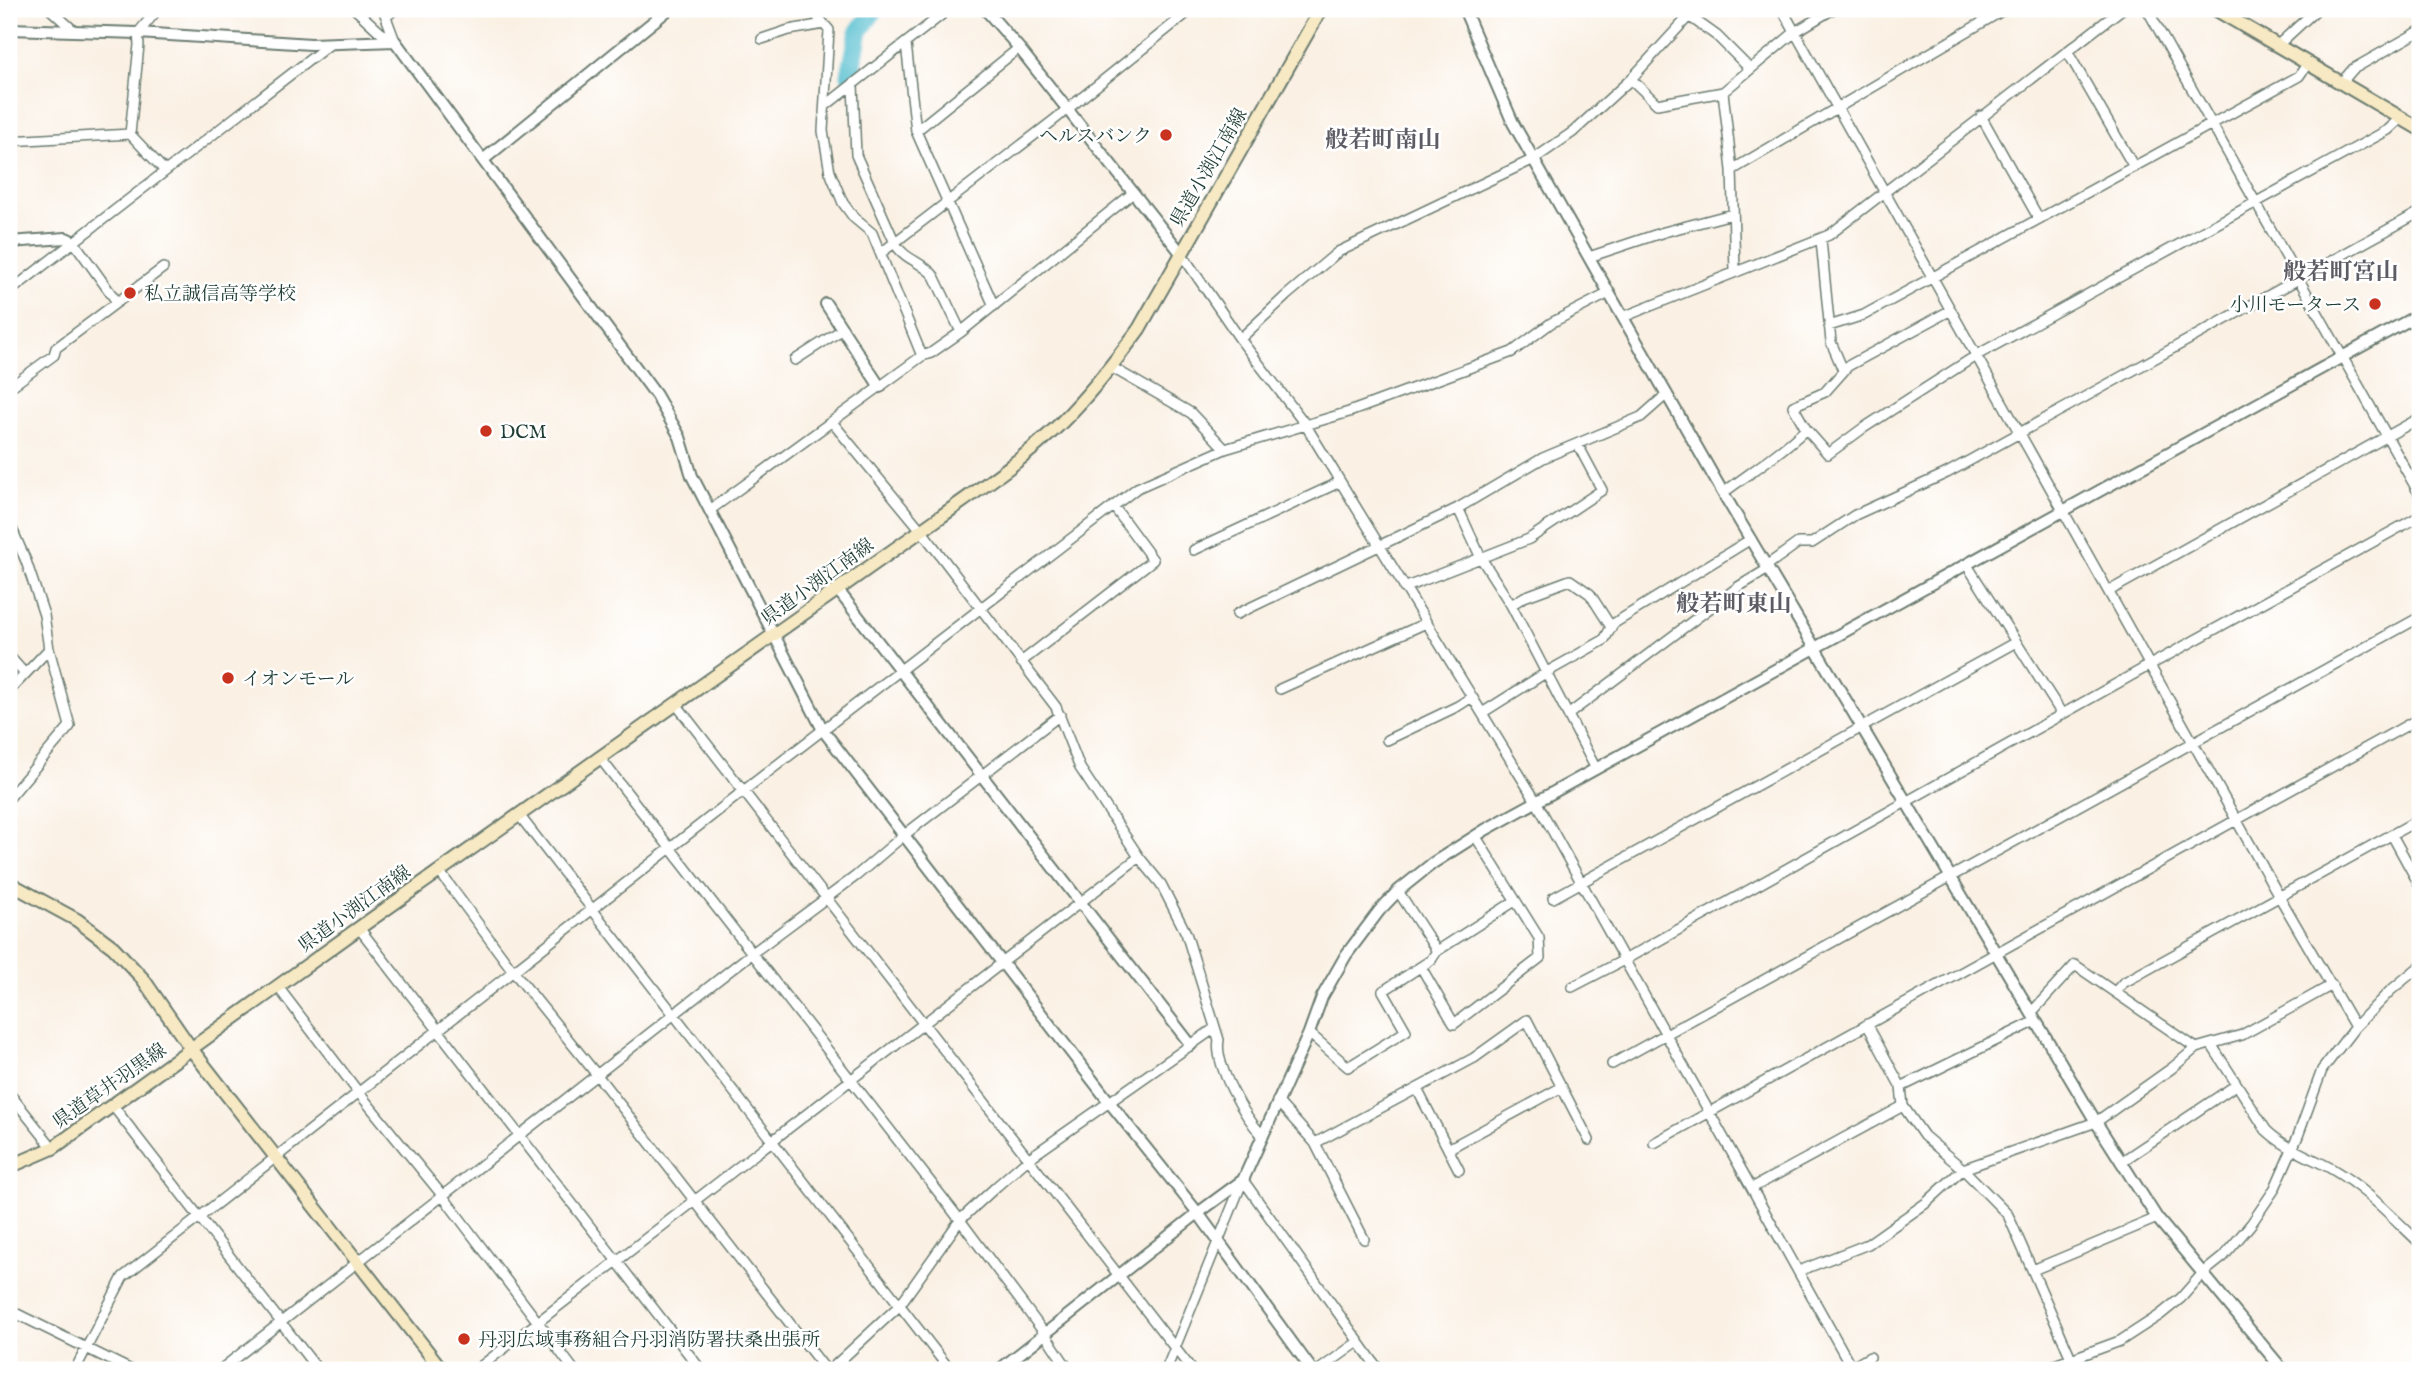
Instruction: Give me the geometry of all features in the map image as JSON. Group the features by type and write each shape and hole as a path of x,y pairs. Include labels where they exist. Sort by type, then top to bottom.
{"main road":[{"name":"県道小渕江南線","path":"192,1050 359,928 921,530 1059,425 1111,367 1139,329 1321,9"},
{"path":"2215,9 2401,118 2418,123"},
{"path":"12,888 77,920 113,947 143,979 192,1050 442,1370"},
{"name":"県道草井羽黒線","path":"9,1167 53,1147 192,1050"}],"street":[{"path":"50,9 73,30"},
{"path":"158,9 138,33 130,134 165,171"},
{"path":"355,9 394,41"},
{"path":"395,9 385,12 394,41 656,395 680,437 692,476 823,730 1198,1213 1312,1370"},
{"path":"483,160 669,9"},
{"path":"811,9 828,30 823,131 830,172 839,197 854,218 872,233 922,356"},
{"path":"825,106 949,9"},
{"path":"985,9 1181,253 1240,339 1305,424 1537,803 1852,1369 1870,1357"},
{"path":"881,253 1192,9"},
{"path":"1464,9 1513,123 1609,293 1723,493 2096,1122 2157,1217 2283,1370"},
{"path":"1782,9 2355,1027"},
{"path":"1631,79 1657,104 1723,92 1795,32 1833,9"},
{"path":"1732,170 2005,9"},
{"path":"1623,317 1735,271 1821,240 1886,193 1981,116 2122,9"},
{"path":"2147,9 2420,495"},
{"path":"2278,45 2315,9"},
{"path":"1240,339 1338,252 1534,159 1573,132 1631,79 1689,16 1717,36 1750,69"},
{"path":"762,39 789,30 824,24"},
{"path":"9,29 330,44 394,41"},
{"path":"2341,83 2353,69 2420,31"},
{"path":"9,292 330,44"},
{"path":"906,44 916,131 994,306"},
{"path":"916,131 1018,48"},
{"path":"2067,51 2134,167"},
{"path":"1829,326 1864,315 2134,167 2299,76 2308,63"},
{"path":"853,85 856,155 895,243 902,253 934,276 961,332"},
{"path":"1723,92 1732,170 1735,271"},
{"path":"1981,116 2039,219"},
{"path":"1951,310 1843,370 1825,392 1793,406 1806,429 1828,454 1976,355 2388,130 2401,118"},
{"path":"9,141 130,134"},
{"path":"710,510 922,356 931,353 961,332 1133,193"},
{"path":"1569,714 1798,543 1812,543 1856,515 1947,473 2420,212"},
{"path":"1589,257 1664,232 1732,214"},
{"path":"9,243 66,238 74,242 117,302"},
{"path":"1821,240 1831,342 1843,370"},
{"path":"9,388 54,355 56,348 163,268"},
{"path":"75,1370 123,1277 742,792 1137,488 1226,449 1349,412 1513,352 1551,323 1609,293"},
{"path":"827,304 880,387"},
{"path":"1166,1370 1262,1135 1309,1033 1322,997 1346,955 1379,911 1398,891 1457,846 1485,830 2420,314"},
{"path":"795,360 842,329"},
{"path":"1111,367 1191,413 1226,449"},
{"path":"1237,614 1458,508 1543,458 1641,417 1667,394"},
{"path":"2109,592 2420,418"},
{"path":"832,422 921,530 1060,715 1080,768 1139,857 1161,884 1186,933 1216,1028 1226,1074 1237,1102 1262,1135"},
{"path":"1723,493 1783,452 1806,429"},
{"path":"1404,588 1529,540 1602,490 1578,445"},
{"path":"1195,550 1340,482"},
{"path":"1021,662 1153,560 1114,507"},
{"path":"1458,508 1481,558 1511,605 1596,769"},
{"path":"1572,987 2420,516"},
{"path":"9,522 26,561 44,615 49,649 70,726 9,798"},
{"path":"1482,713 1604,640 1613,624 1751,539"},
{"path":"1968,565 2062,714"},
{"path":"1511,605 1524,597 1570,580 1590,594 1611,627"},
{"path":"837,589 1191,1045"},
{"path":"1612,1064 2420,617"},
{"path":"1280,689 1426,623"},
{"path":"1553,898 2016,642"},
{"path":"9,691 49,649"},
{"path":"9,656 25,674"},
{"path":"1387,740 1472,697"},
{"path":"676,704 1192,1370"},
{"path":"220,1370 1060,715"},
{"path":"1654,1143 2420,718"},
{"path":"600,758 669,850 960,1220 1069,1370"},
{"path":"519,816 950,1370"},
{"path":"2115,992 2123,983 2420,819"},
{"path":"2392,835 2420,886"},
{"path":"1422,967 1454,1024 1540,958 1539,938 1476,837"},
{"path":"475,1370 538,1324 1139,857"},
{"path":"439,871 513,971 597,1074 694,1202 828,1370 898,1306 960,1220 1028,1159 1216,1028"},
{"path":"1398,891 1437,951"},
{"path":"1309,1033 1348,1067 1406,1031 1383,991 1422,967 1437,951 1515,901"},
{"path":"359,928 701,1370"},
{"path":"1901,1087 2033,1017 2075,965 2196,1048"},
{"path":"2041,1370 2120,1341 2181,1298 2203,1273 2223,1257 2251,1224 2274,1189 2298,1136 2322,1070 2355,1027 2390,991 2420,966"},
{"path":"1799,1271 1868,1244 1926,1203 1963,1169 2096,1122 2196,1048 2242,1035 2332,985"},
{"path":"278,987 442,1195 574,1370"},
{"path":"1315,1143 1474,1058 1527,1020 1589,1140"},
{"path":"1867,1024 1901,1087 1903,1107 1924,1136 1963,1169 2008,1215 2071,1358"},
{"path":"2211,1044 2266,1130 2291,1149 2332,1169 2358,1187 2420,1243"},
{"path":"2121,1162 2236,1085"},
{"path":"1448,1149 1562,1087"},
{"path":"1417,1089 1459,1170"},
{"path":"9,1093 53,1147"},
{"path":"1277,1101 1315,1143 1364,1239"},
{"path":"113,1106 318,1370"},
{"path":"1752,1188 1903,1107"},
{"path":"999,1370 1198,1213 1243,1181"},
{"path":"1243,1181 1379,1370"},
{"path":"2033,1270 2157,1217"},
{"path":"9,1310 131,1370"},
{"path":"1319,1370 1358,1342"}],"waterway":[{"path":"850,75 859,31 875,9"}],"place":[{"name":"ヘルスバンク","path":"1166,135"},
{"name":"私立誠信高等学校","path":"130,293"},
{"name":"小川モータース","path":"2375,304"},
{"name":"DCM","path":"486,431"},
{"name":"イオンモール","path":"228,678"},
{"name":"丹羽広域事務組合丹羽消防署扶桑出張所","path":"464,1339"}],"district":[{"name":"般若町南山","path":"1383,139"},
{"name":"般若町宮山","path":"2341,271"},
{"name":"般若町東山","path":"1734,603"}]}
